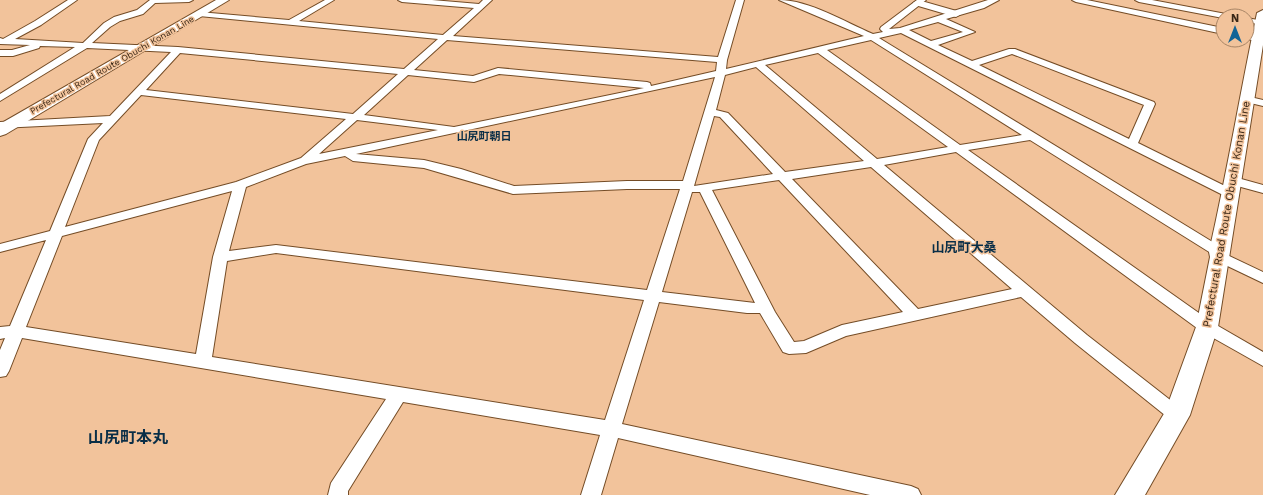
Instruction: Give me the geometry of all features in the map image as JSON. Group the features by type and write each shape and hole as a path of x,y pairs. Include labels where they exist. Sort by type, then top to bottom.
{"main road":[{"name":"Prefectural Road Route Obuchi Konan Line","path":"3,127 224,0"},
{"name":"Prefectural Road Route Obuchi Konan Line","path":"1130,495 1177,415 1207,327 1219,254 1233,187 1254,101 1258,63 1257,29"}],"street":[{"path":"2,41 38,23 73,0"},
{"path":"0,98 84,46 107,25 117,19 140,12 153,1 189,0"},
{"path":"197,0 198,8 203,12 289,24 722,60"},
{"path":"289,24 330,0"},
{"path":"402,0 481,6"},
{"path":"304,161 488,0"},
{"path":"591,495 710,112 721,72 722,60 740,0"},
{"path":"784,0 803,6 870,36 1034,136 1219,254 1263,278"},
{"path":"803,6 814,0"},
{"path":"906,0 920,1 956,14"},
{"path":"0,248 240,185 304,161 662,87 870,36 902,30 956,14 995,0"},
{"path":"1076,0 1215,29"},
{"path":"1139,0 1152,1 1215,14"},
{"path":"888,32 884,29 920,1"},
{"path":"1145,15 1152,4 1152,1"},
{"path":"931,44 971,32 939,19"},
{"path":"902,30 1132,145 1233,187 1263,189"},
{"path":"2,41 178,50 407,72 474,80 498,71 662,87"},
{"path":"0,53 13,53 44,43"},
{"path":"819,49 1207,327 1263,360"},
{"path":"0,371 8,332 57,234 94,139 178,50"},
{"path":"972,64 1012,51 1150,104 1132,145"},
{"path":"758,64 872,163 1024,291 1177,415"},
{"path":"140,92 464,129"},
{"path":"710,112 724,115 915,315"},
{"path":"3,127 113,119"},
{"path":"346,153 353,157 424,164 457,172 513,190 627,185 704,188 872,163 1034,136"},
{"path":"203,362 220,256 240,185"},
{"path":"704,188 766,308 789,348 806,347 842,331 1024,291"},
{"path":"220,256 276,249 747,308 766,308"},
{"path":"8,332 203,362 611,429 911,495"},
{"path":"338,495 338,489 399,394"}],"district":[{"name":"山尻町朝日","path":"484,136"},
{"name":"山尻町大桑","path":"964,247"},
{"name":"山尻町本丸","path":"128,437"}]}
